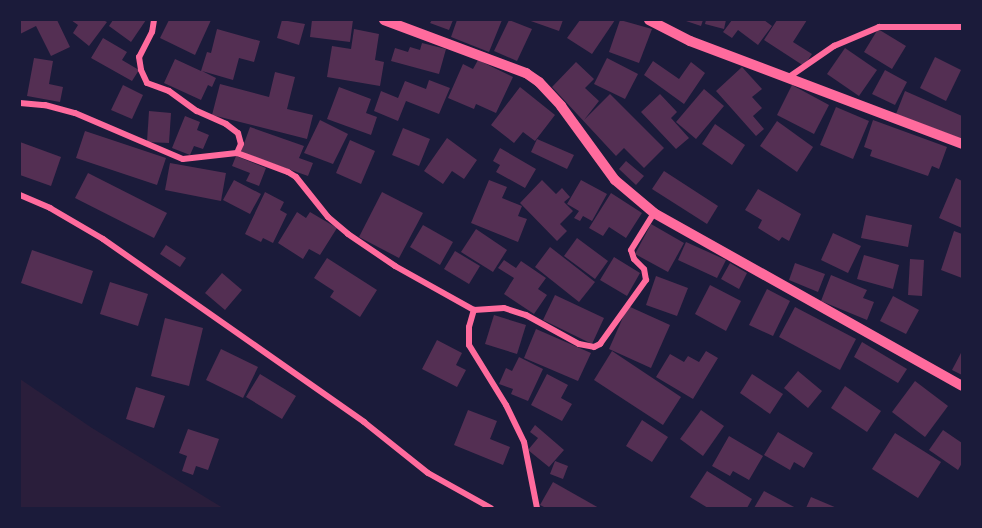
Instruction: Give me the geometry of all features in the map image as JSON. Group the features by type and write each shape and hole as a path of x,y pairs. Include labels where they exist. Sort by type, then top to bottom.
{"street":[{"path":"154,20 152,32 139,57 141,70 147,83 169,91 197,111 232,128 238,133 242,144 237,153"},
{"path":"384,20 512,66 539,82 561,106 615,180 654,213 963,386"},
{"path":"649,20 690,41 963,144"},
{"path":"789,77 834,46 879,27 962,27 960,20"},
{"path":"20,103 45,105 75,114 183,159 237,153 288,172 296,177 328,217 348,234 395,266 474,310 504,308 526,315 587,347 600,344 646,280 644,269 634,259 631,250 654,213"},
{"path":"20,195 50,208 103,239 364,423 428,473 491,508"},
{"path":"474,310 469,327 469,345 506,405 524,442 537,508"}],"shaded area":[{"path":"20,379 92,428 223,508 20,508"}],"building":[{"path":"20,20 57,20 70,47 51,56 36,26 20,34"},
{"path":"71,20 107,22 89,46 73,33 78,25"},
{"path":"113,20 146,20 131,42 109,26"},
{"path":"169,20 211,20 195,55 160,38"},
{"path":"282,20 305,24 299,45 277,38"},
{"path":"312,20 353,20 350,42 310,37"},
{"path":"432,20 453,20 449,30 430,23"},
{"path":"457,20 502,20 489,52 451,37"},
{"path":"509,20 532,29 517,61 494,51"},
{"path":"528,20 563,20 559,31"},
{"path":"580,20 615,20 592,54 567,38"},
{"path":"620,20 652,29 639,63 609,52"},
{"path":"683,20 703,20 701,26"},
{"path":"706,20 726,20 724,29 705,24"},
{"path":"732,20 764,20 772,26 758,45 738,30 732,38 723,32"},
{"path":"777,20 807,20 793,42 812,54 804,66 764,40"},
{"path":"217,29 260,41 254,62 239,58 233,80 202,71 216,78 212,87 208,85 201,100 164,83 175,59 201,71 207,52 211,53"},
{"path":"354,29 379,34 375,60 384,62 380,86 327,77 332,46 351,49"},
{"path":"878,29 906,46 892,69 864,52"},
{"path":"103,38 127,52 122,60 139,70 132,81 91,58"},
{"path":"422,43 446,49 439,74 391,61 395,48 408,52 410,47 420,50"},
{"path":"845,48 877,70 859,96 827,74"},
{"path":"935,57 961,70 946,101 920,88"},
{"path":"34,58 53,61 49,84 63,87 60,102 27,96"},
{"path":"607,58 638,74 625,99 594,84"},
{"path":"478,60 513,77 496,113 476,104 474,109 448,98 463,64 473,69"},
{"path":"653,61 679,79 691,62 705,73 684,104 644,75"},
{"path":"576,62 594,79 585,88 599,101 584,120 610,94 664,148 644,168 624,148 616,156 552,87"},
{"path":"742,67 762,89 752,97 762,108 753,116 764,129 756,136 716,91"},
{"path":"885,70 907,82 895,105 872,94"},
{"path":"275,72 295,77 287,109 313,115 307,139 212,115 220,84 269,97"},
{"path":"429,80 450,88 439,114 406,101 398,121 374,111 381,91 398,98 405,81 426,89"},
{"path":"123,85 143,95 132,119 111,110"},
{"path":"792,85 829,105 814,134 777,115"},
{"path":"339,87 371,99 366,113 377,117 371,135 327,119"},
{"path":"520,87 555,115 535,141 523,132 514,143 491,125"},
{"path":"704,89 724,106 696,139 676,122"},
{"path":"905,91 962,116 962,139 896,114"},
{"path":"660,94 677,112 671,118 689,138 676,149 641,112"},
{"path":"836,107 869,121 853,159 820,145"},
{"path":"149,111 171,113 169,143 147,142"},
{"path":"185,116 200,122 197,130 209,135 203,149 194,146 190,155 172,148"},
{"path":"320,120 348,134 333,164 304,153"},
{"path":"873,120 947,147 939,169 932,166 928,176 870,156 872,150 864,147"},
{"path":"777,121 813,147 797,172 760,146"},
{"path":"715,124 745,145 732,165 702,144"},
{"path":"250,127 304,146 299,158 313,163 308,176 241,152"},
{"path":"403,128 430,139 419,166 392,155"},
{"path":"85,131 166,158 157,185 76,158"},
{"path":"447,138 477,160 464,179 452,171 443,184 424,171"},
{"path":"537,139 574,155 567,169 531,152"},
{"path":"350,140 375,151 361,184 336,173"},
{"path":"20,142 61,157 51,186 20,175"},
{"path":"500,148 536,169 525,188 496,172 500,165 493,161"},
{"path":"236,156 266,168 259,186 246,181 250,173 232,166"},
{"path":"626,161 644,176 636,185 619,169"},
{"path":"170,163 226,173 221,201 165,190"},
{"path":"664,171 718,206 707,224 652,189"},
{"path":"88,173 167,213 154,238 75,198"},
{"path":"956,178 962,181 962,228 939,218"},
{"path":"234,180 261,194 250,214 223,200"},
{"path":"489,180 507,187 502,198 522,206 518,216 527,219 518,242 471,223"},
{"path":"542,180 556,194 562,188 570,197 564,202 573,211 560,224 567,231 557,241 520,203"},
{"path":"581,180 607,194 592,221 583,216 580,221 574,218 579,211 567,204"},
{"path":"758,189 801,214 789,241 782,237 779,241 758,228 762,220 745,210"},
{"path":"265,192 284,202 280,210 287,214 273,243 263,238 261,242 245,234"},
{"path":"382,192 423,213 399,258 359,237"},
{"path":"611,193 642,213 626,238 609,227 603,236 589,228"},
{"path":"297,212 306,218 310,212 337,228 320,255 309,249 303,259 278,243"},
{"path":"866,215 912,225 908,247 861,238"},
{"path":"651,224 684,243 668,272 635,254"},
{"path":"423,225 453,242 440,265 410,247"},
{"path":"476,229 507,250 493,272 461,252"},
{"path":"954,231 962,234 962,278 941,270"},
{"path":"833,233 861,246 848,273 821,260"},
{"path":"577,238 608,261 595,279 564,256"},
{"path":"686,242 726,260 717,278 678,260"},
{"path":"166,245 186,258 180,267 160,254"},
{"path":"550,247 595,282 579,302 535,267"},
{"path":"32,250 93,271 82,304 21,283"},
{"path":"455,251 480,266 469,284 444,269"},
{"path":"864,255 899,265 893,289 857,279"},
{"path":"614,257 640,273 627,296 600,280"},
{"path":"327,258 377,290 360,317 330,297 334,291 314,278"},
{"path":"910,259 924,260 922,296 908,295"},
{"path":"504,260 516,268 521,261 546,278 538,289 547,295 534,314 504,294 514,278 498,268"},
{"path":"730,263 747,273 739,289 721,279"},
{"path":"795,263 825,274 818,292 789,280"},
{"path":"222,273 242,290 225,310 205,293"},
{"path":"831,275 867,290 863,298 874,302 867,320 821,301"},
{"path":"656,276 688,288 677,316 646,305"},
{"path":"110,282 148,294 138,326 100,314"},
{"path":"710,285 741,301 726,331 695,314"},
{"path":"767,289 790,301 773,336 749,325"},
{"path":"555,295 604,318 592,344 543,320"},
{"path":"893,296 919,310 906,334 880,321"},
{"path":"628,306 670,325 651,368 609,349"},
{"path":"795,307 856,339 840,370 779,337"},
{"path":"494,315 526,325 517,354 485,344"},
{"path":"165,318 203,328 189,386 151,376"},
{"path":"536,329 591,353 578,381 524,358"},
{"path":"437,340 462,353 456,365 466,370 457,387 422,369"},
{"path":"862,342 907,369 898,383 854,357"},
{"path":"221,349 258,367 243,398 206,380"},
{"path":"612,351 681,397 663,425 594,380"},
{"path":"706,351 718,358 693,399 656,377 670,354 684,362 688,356 699,362"},
{"path":"962,351 962,375 952,370"},
{"path":"519,357 543,369 528,401 511,394 513,389 499,384 506,368 512,371"},
{"path":"798,371 822,391 808,408 784,388"},
{"path":"260,374 296,396 282,419 246,397"},
{"path":"547,374 568,385 561,398 572,404 562,421 531,405"},
{"path":"752,374 783,394 770,414 740,393"},
{"path":"915,381 948,406 925,437 892,412"},
{"path":"845,386 881,411 867,432 831,408"},
{"path":"136,387 165,396 154,428 126,419"},
{"path":"468,410 497,421 490,439 510,447 503,465 454,445"},
{"path":"701,410 724,426 703,456 680,439"},
{"path":"642,420 668,437 652,462 626,446"},
{"path":"535,425 564,450 549,467 528,450 538,438 530,432"},
{"path":"188,429 219,439 208,470 196,466 193,475 182,471 187,456 179,453"},
{"path":"943,430 962,443 962,463 958,470 929,450"},
{"path":"778,432 813,453 804,468 794,462 790,470 764,455"},
{"path":"895,433 941,462 918,498 872,469"},
{"path":"729,436 763,456 749,480 733,471 730,476 712,466"},
{"path":"555,461 568,466 563,479 550,474"},
{"path":"707,471 752,499 747,508 708,508 690,497"},
{"path":"553,482 599,508 546,508 540,505"},
{"path":"764,491 796,508 754,508"},
{"path":"811,497 837,508 806,508"}]}
